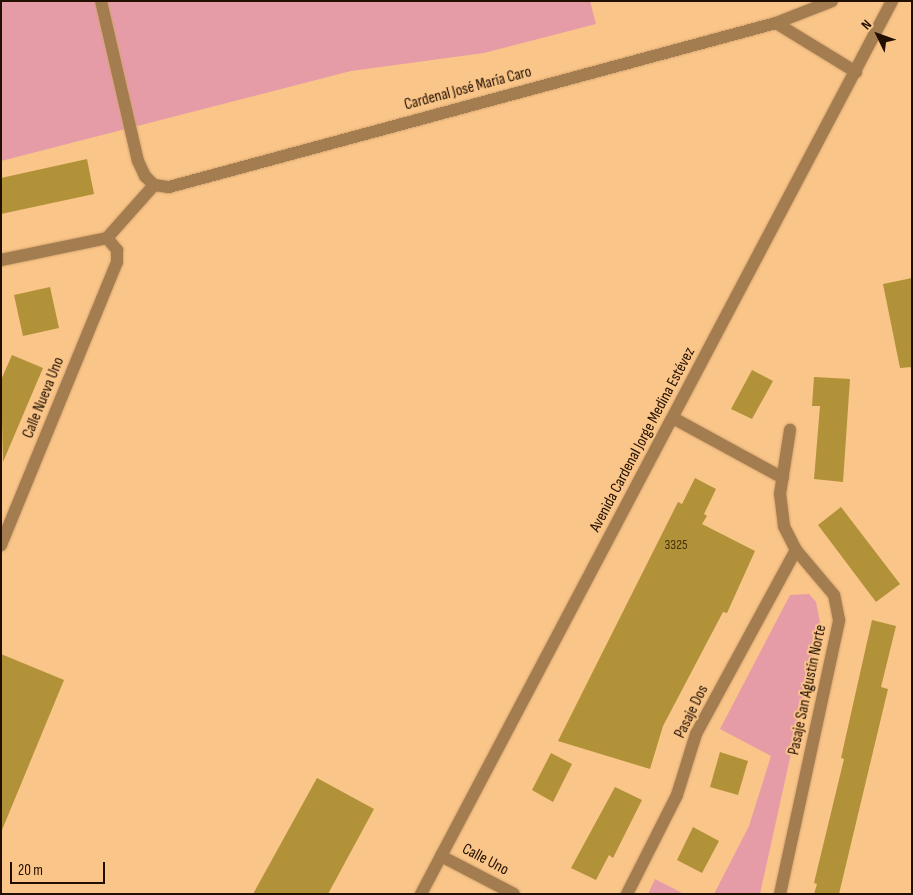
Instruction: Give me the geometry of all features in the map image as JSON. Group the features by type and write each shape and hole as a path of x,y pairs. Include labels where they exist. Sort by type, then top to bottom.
{"street":[{"path":"1,260 108,238 154,186 144,176 138,161 101,1"},
{"name":"Cardenal José María Caro","path":"154,186 169,187 776,23 832,1"},
{"name":"Avenida Cardenal Jorge Medina Estévez","path":"421,894 892,1"},
{"path":"776,23 856,72"},
{"name":"Calle Nueva Uno","path":"1,546 117,262 116,250 108,238"},
{"path":"673,418 783,478"},
{"name":"Pasaje San Agustín Norte","path":"780,894 839,620 834,594 827,583 796,550 789,538 781,510 783,478 790,430"},
{"name":"Pasaje Dos","path":"627,894 677,795 696,734 796,550"},
{"name":"Calle Uno","path":"441,856 514,894"}],"shaded area":[{"path":"1,1 590,1 596,24 484,53 351,71 1,161"},
{"path":"809,594 816,602 820,622 760,894 714,894 749,826 771,756 720,729 790,595"},
{"path":"655,879 684,894 648,894"}],"building":[{"path":"87,159 94,194 1,214 1,178"},
{"path":"912,278 912,367 900,368 883,284"},
{"path":"50,287 59,328 23,336 14,295"},
{"path":"12,355 43,368 3,462 1,380"},
{"path":"752,370 773,381 752,419 731,409"},
{"path":"814,377 850,379 843,482 814,479 820,406 812,406"},
{"path":"695,478 716,489 704,514 707,516 702,524 755,551 727,613 723,612 663,726 650,769 558,741 678,502 682,504"},
{"path":"841,507 900,584 876,602 818,525"},
{"path":"872,620 896,626 881,687 888,689 839,894 814,894 817,884 814,883 844,759 841,758"},
{"path":"1,654 64,680 2,830 1,830"},
{"path":"720,752 748,761 738,795 710,787"},
{"path":"551,753 572,764 553,802 532,790"},
{"path":"317,778 374,809 328,894 253,894"},
{"path":"615,787 642,800 613,858 609,855 596,880 571,868"},
{"path":"693,827 719,841 702,873 677,860"}]}
